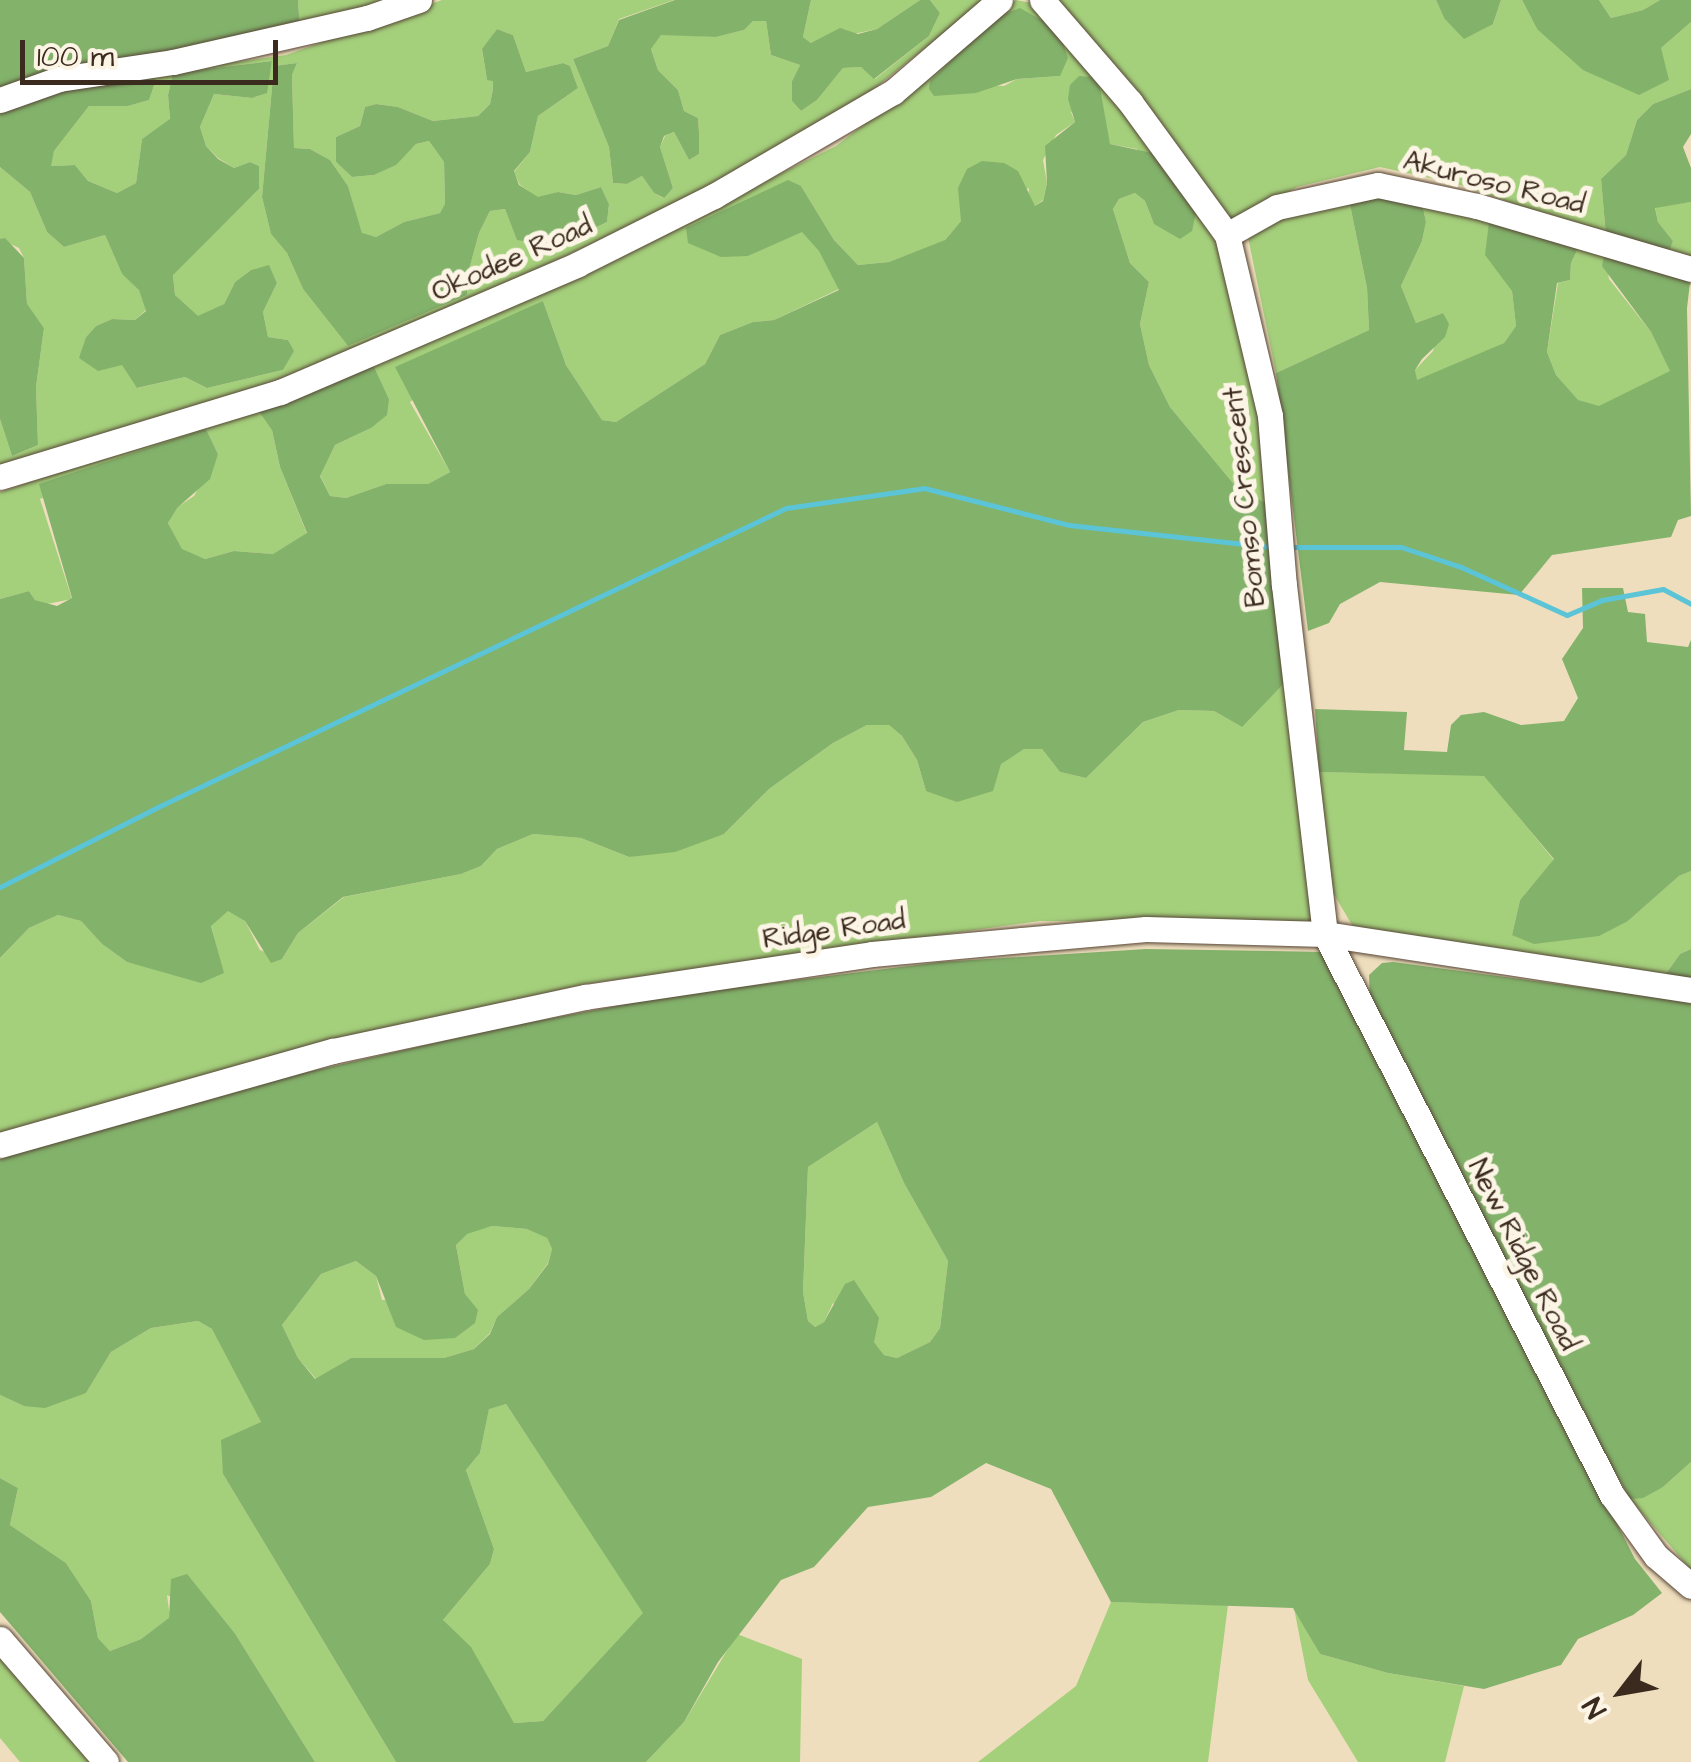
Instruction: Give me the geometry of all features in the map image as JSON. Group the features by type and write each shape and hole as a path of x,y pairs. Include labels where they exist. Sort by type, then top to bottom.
{"street":[{"path":"0,100 59,79 173,62 368,18 419,0"},
{"name":"Okodee Road","path":"0,477 280,392 578,264 714,196 894,92 1000,0"},
{"name":"Bomso Crescent","path":"1042,0 1130,102 1227,235 1270,416 1284,584 1325,934"},
{"name":"Akuroso Road","path":"1227,235 1276,206 1378,186 1477,206 1691,270"},
{"name":"Ridge Road","path":"0,1144 333,1051 605,994 872,954 1146,929 1325,934 1691,990"},
{"name":"New Ridge Road","path":"1325,934 1612,1495 1656,1556 1691,1586"},
{"path":"0,1640 106,1762"}],"green space":[{"path":"0,0 298,0 300,30 0,90"},
{"path":"298,0 400,0 300,30"},
{"path":"442,0 674,0 619,19 608,46 573,59 609,147 613,183 627,184 642,176 654,193 663,198 673,188 660,147 665,136 674,132 689,160 699,154 699,132 698,118 684,111 678,90 658,70 651,49 661,34 716,37 744,30 753,21 766,21 771,55 800,65 792,81 792,101 801,111 817,100 843,68 861,67 875,79 929,36 940,13 930,0 985,0 865,96 719,181 602,239 373,345 237,394 0,467 0,419 12,456 38,445 36,387 44,328 27,305 24,258 19,248 0,239 0,167 30,192 47,232 64,247 105,235 122,274 139,289 146,310 135,320 112,319 96,326 86,337 80,358 97,370 122,364 138,388 185,377 207,388 283,370 293,351 288,340 268,337 263,312 277,283 269,266 251,270 235,282 224,304 198,317 175,295 173,274 259,189 259,166 250,162 234,168 218,158 206,146 200,127 214,94 252,98 266,93 272,61 173,73 168,95 170,120 142,139 136,183 117,193 88,181 75,165 50,166 54,151 89,106 128,106 149,100 156,80 153,74 53,91 0,114 0,110 49,88 286,55","holes":["497,29 513,35 526,72 563,63 570,66 578,88 538,116 530,152 514,172 520,185 538,198 558,192 576,195 601,187 609,204 607,222 582,234 554,234 537,243 517,239 505,209 490,211 479,233 467,277 467,295 348,346 303,289 287,253 271,234 262,197 274,66 297,63 292,75 294,148 310,149 330,160 348,186 362,234 376,237 404,222 440,213 445,205 444,162 429,141 416,144 395,165 374,175 352,177 336,162 336,137 360,126 365,107 376,104 398,107 433,121 478,116 490,104 493,89 493,80 487,80 482,50"]},
{"path":"675,0 811,0 803,37 811,43 840,28 858,34 877,29 920,0 930,0 940,13 929,36 874,79 861,67 843,68 817,100 801,111 792,101 792,81 800,65 771,55 766,21 753,21 744,30 716,37 661,35 651,49 658,70 678,90 684,111 698,118 699,132 699,154 689,160 674,132 664,136 660,147 673,188 664,198 654,193 642,176 627,184 613,183 609,147 573,59 608,46 619,20"},
{"path":"811,0 920,0 877,29 811,43 803,37"},
{"path":"1016,0 1032,3 1096,76 1194,206 1220,250 1243,310 1266,464 1311,920 1303,927 1234,922 1040,921 585,984 349,1038 0,1137 0,958 29,928 58,915 81,921 102,944 127,962 161,970 223,973 211,925 229,910 245,921 260,950 282,959 298,933 344,897 461,874 481,866 497,849 533,834 581,838 629,857 724,834 769,789 833,743 867,725 889,725 902,736 917,760 926,791 1001,763 1024,749 1042,749 1060,772 1086,778 1143,722 1179,710 1214,711 1242,727 1237,488 1170,407 1149,365 1140,324 1149,282 1130,263 1113,209 1119,199 1135,193 1145,201 1154,224 1137,149 1110,144 1101,107 1071,112 1075,122 1056,135 1043,160 1047,183 1043,200 1035,206 1028,199 1029,188 961,221 944,241 889,262 858,265 834,240 801,186 748,256 802,231 819,250 839,289 774,320 753,322 720,335 705,364 616,422 602,420 566,365 543,301 410,402 450,472 428,484 386,484 346,498 330,496 320,475 335,445 371,428 389,399 373,366 272,430 280,467 307,534 273,554 234,551 205,559 182,550 168,523 176,508 194,496 218,454 206,429 40,499 72,599 47,604 35,600 29,591 0,599 0,492 311,387 506,310 836,146 959,52 997,12","holes":["997,17 1060,76 1017,79 1004,86 930,81"]},
{"path":"1053,0 1436,0 1444,18 1493,24 1501,0 1522,0 1537,29 1661,48 1691,22 1691,89 1653,104 1637,120 1626,155 1601,179 1606,236 1457,184 1380,167 1297,187 1230,225"},
{"path":"1436,0 1501,0 1493,24 1464,39 1444,18"},
{"path":"1522,0 1599,0 1611,18 1643,10 1660,0 1691,0 1691,22 1661,48 1669,80 1639,95 1583,70 1537,29"},
{"path":"1599,0 1660,0 1643,10 1611,18"},
{"path":"1020,8 1043,21 1061,39 1068,58 1060,76 1017,79 976,93 934,96 929,89 930,81 997,17"},
{"path":"497,29 513,35 526,72 563,63 570,66 578,88 538,116 530,152 514,171 519,185 538,197 558,192 576,195 601,187 609,204 607,222 582,234 554,234 538,243 517,240 505,209 490,211 479,233 467,277 467,295 348,346 303,289 287,253 271,234 262,197 274,66 297,63 292,75 294,148 310,149 330,160 348,186 362,233 376,237 404,222 440,213 445,204 444,162 429,141 416,144 396,165 374,175 352,177 336,162 336,137 360,126 365,107 376,104 398,107 433,121 478,116 490,104 493,89 493,81 487,80 482,49"},
{"path":"272,61 267,93 252,98 214,94 200,127 206,146 218,159 234,168 250,162 259,166 259,189 173,275 175,295 198,316 224,304 235,282 251,270 269,265 277,283 263,312 268,337 288,340 294,351 283,370 207,388 185,377 137,388 122,365 98,371 79,358 86,337 96,326 112,319 135,320 146,311 139,290 122,274 105,235 64,247 47,232 30,192 0,167 0,114 53,91 153,74 156,80 149,100 128,106 89,106 54,151 51,166 75,165 88,181 117,193 136,183 142,139 170,119 168,95 173,73"},
{"path":"1079,76 1091,77 1100,88 1110,144 1157,154 1196,212 1192,231 1180,239 1154,224 1145,201 1135,193 1119,199 1113,209 1130,263 1149,282 1140,324 1149,365 1170,407 1237,488 1267,504 1288,679 1242,727 1214,711 1179,710 1143,722 1086,778 1060,772 1042,749 1024,749 1001,764 993,791 957,802 926,791 917,760 902,736 889,725 867,725 833,743 769,789 724,834 675,852 629,857 581,838 533,834 497,849 481,866 461,874 343,897 298,933 282,959 271,963 245,921 228,911 211,926 224,973 201,983 127,962 102,944 81,921 58,915 29,928 0,958 0,599 29,591 35,600 57,606 72,598 39,484 206,429 218,454 210,479 177,508 168,523 182,549 205,559 234,551 273,554 307,533 280,467 272,430 258,410 373,365 389,399 387,415 371,428 335,445 320,476 330,496 346,498 386,484 428,484 450,472 395,367 543,301 566,365 602,420 616,422 705,364 720,335 753,322 774,320 839,290 819,251 802,232 748,256 721,257 688,243 686,228 788,180 801,186 834,240 858,265 889,262 945,240 961,221 958,188 967,169 982,161 1004,163 1018,171 1035,206 1043,201 1047,183 1045,146 1075,122 1068,99 1070,85"},
{"path":"1691,89 1691,134 1683,147 1691,168 1691,202 1655,208 1658,222 1673,241 1668,255 1606,236 1601,179 1626,155 1637,120 1653,104"},
{"path":"1382,194 1421,198 1426,222 1422,241 1401,286 1416,323 1443,313 1449,324 1445,337 1415,370 1417,380 1504,343 1516,326 1512,291 1485,255 1490,214 1581,242 1571,263 1570,280 1557,283 1547,352 1556,375 1578,400 1599,406 1670,371 1651,332 1602,266 1605,251 1691,274 1687,308 1691,516 1678,520 1671,537 1552,555 1519,595 1380,582 1340,604 1329,623 1308,631 1276,373 1369,330 1367,288 1349,200"},
{"path":"1421,198 1490,214 1512,291 1516,326 1504,343 1424,380 1416,380 1415,370 1433,351 1443,313 1416,323 1401,286 1422,241 1426,222"},
{"path":"1349,200 1367,288 1369,330 1276,373 1248,237 1275,221"},
{"path":"1691,202 1691,263 1668,255 1673,241 1658,222 1655,207"},
{"path":"5,238 24,258 27,304 44,328 36,387 38,445 12,456 0,419 0,239"},
{"path":"1581,242 1605,251 1609,279 1651,332 1671,372 1599,407 1577,400 1556,375 1547,352 1558,283 1570,280 1571,263"},
{"path":"1582,588 1623,588 1628,612 1645,614 1647,642 1688,647 1691,640 1691,871 1679,876 1628,921 1599,936 1534,944 1512,935 1520,900 1554,859 1484,776 1319,772 1315,709 1407,712 1404,750 1447,752 1451,725 1461,715 1484,712 1521,725 1564,721 1578,698 1562,659 1583,628"},
{"path":"1319,772 1484,775 1554,860 1520,900 1512,935 1628,921 1679,876 1691,871 1691,949 1680,954 1665,975 1355,930 1332,891"},
{"path":"1146,949 1324,952 1635,1559 1662,1593 1633,1615 1578,1639 1561,1665 1484,1689 1388,1673 1320,1654 1293,1608 1111,1602 1051,1489 986,1463 931,1497 868,1507 814,1567 781,1580 718,1662 684,1722 646,1762 396,1762 223,1474 221,1440 261,1422 212,1329 198,1321 151,1328 111,1352 86,1393 45,1408 24,1406 0,1395 0,1159 202,1096 505,1027 675,995 941,962","holes":["877,1122 904,1183 948,1261 940,1328 930,1342 897,1358 884,1355 874,1342 879,1318 854,1280 845,1284 824,1322 815,1327 808,1321 803,1292 808,1167","492,1226 527,1229 547,1238 552,1249 548,1264 529,1289 497,1317 490,1334 474,1349 444,1358 351,1358 315,1379 298,1358 282,1325 321,1274 356,1261 376,1276 396,1327 424,1340 455,1338 475,1323 478,1310 465,1294 456,1245 467,1234","506,1404 643,1613 543,1721 514,1723 471,1647 443,1620 490,1564 494,1549 466,1470 480,1453 489,1409"]},
{"path":"1691,949 1691,978 1665,975 1680,954"},
{"path":"1382,963 1691,1002 1691,1462 1663,1487 1643,1498 1630,1499 1600,1445 1370,1000 1369,975"},
{"path":"877,1122 904,1183 948,1261 940,1328 930,1342 897,1358 884,1355 874,1342 874,1331 833,1303 824,1322 815,1327 808,1321 803,1292 808,1167"},
{"path":"492,1226 528,1229 547,1238 552,1249 548,1263 529,1289 497,1317 490,1333 474,1349 444,1358 351,1358 316,1379 298,1358 282,1325 321,1274 356,1261 376,1276 382,1300 465,1294 456,1245 467,1233"},
{"path":"198,1321 212,1329 261,1422 223,1474 396,1762 315,1762 236,1635 167,1595 170,1618 141,1639 110,1651 98,1638 91,1601 66,1563 10,1525 18,1488 0,1478 0,1395 24,1406 86,1393 111,1352 151,1328"},
{"path":"506,1404 644,1613 543,1721 514,1723 443,1620 490,1564 494,1549 466,1470 480,1453 489,1408"},
{"path":"1691,1462 1691,1570 1630,1499 1663,1487"},
{"path":"0,1478 18,1488 10,1525 66,1563 91,1601 98,1638 110,1651 141,1639 169,1618 171,1579 187,1574 236,1635 315,1762 128,1762 0,1612"},
{"path":"1111,1602 1228,1605 1208,1762 978,1762 1076,1686"},
{"path":"1294,1608 1320,1654 1388,1673 1464,1686 1445,1762 1358,1762 1308,1680"},
{"path":"737,1634 802,1659 800,1762 646,1762 684,1722"},
{"path":"0,1647 98,1762 20,1762 0,1738"}],"waterway":[{"path":"0,887 158,807 786,508 924,488 1069,525 1272,547"},
{"path":"1292,547 1401,547 1461,567 1567,615 1602,600 1663,589 1691,604"}]}
